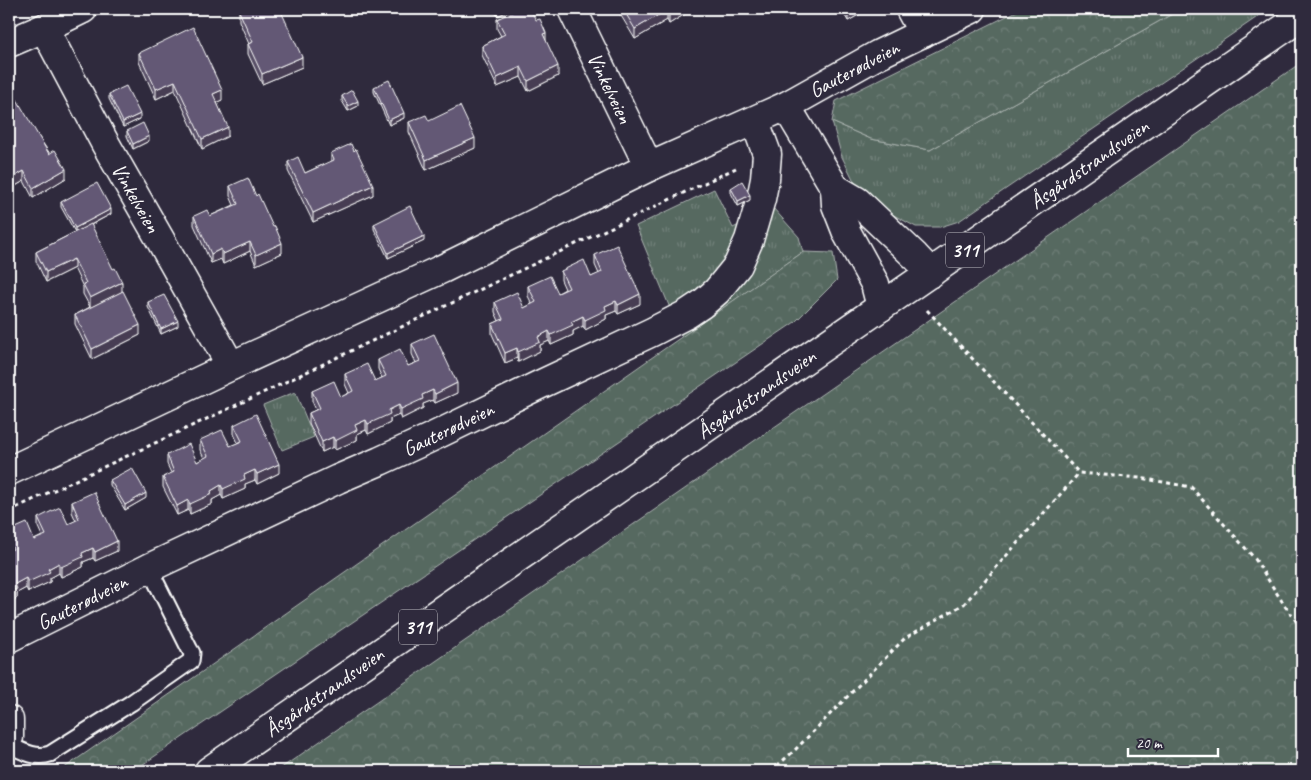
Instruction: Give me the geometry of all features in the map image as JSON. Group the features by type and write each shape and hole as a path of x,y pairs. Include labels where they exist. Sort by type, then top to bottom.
{"street":[{"path":"9,43 83,9"},
{"name":"Vinkelveien","path":"572,9 649,167"},
{"name":"Gauterødveien","path":"910,9 923,33"},
{"name":"Gauterødveien","path":"9,471 442,269 649,167 786,106 879,54 972,9"},
{"name":"Åsgårdstrandsveien","path":"209,771 1302,16"},
{"name":"Vinkelveien","path":"44,28 105,143 231,366"},
{"name":"Gauterødveien","path":"786,106 835,188 836,205 847,233 876,284 881,307"},
{"name":"Gauterødveien","path":"9,638 149,568 329,483 380,462 652,332 695,309 717,291 738,266 749,240 761,199 767,154 754,121"},
{"name":"Gauterødveien","path":"835,188 857,201 931,273"},
{"path":"9,720 9,736"}],"lane":[{"path":"9,745 34,755 44,756 50,754 191,661 192,654 149,568"}],"path":[{"path":"9,511 767,154"},
{"path":"908,289 1079,473 1140,478 1191,487 1255,559 1302,629"},
{"path":"771,771 794,751 905,638 964,604 1079,473"}],"green space":[{"path":"1021,9 1181,9 930,150 871,139 832,122 836,101"},
{"path":"1181,9 1269,9 959,221 940,227 916,227 886,211 859,191 842,157 832,122 871,139 930,150"},
{"path":"1302,62 1302,771 277,771"},
{"path":"714,189 733,228 773,208 799,237 803,252 682,337 636,226"},
{"path":"803,252 833,253 837,280 795,322 133,771 60,771"},
{"path":"295,392 314,437 282,450 263,405"}],"building":[{"path":"245,9 280,9 302,57 262,74 248,44 253,42 239,11"},
{"path":"519,9 530,9 536,20 540,19 546,33 543,34 558,66 528,81 521,67 497,78 482,46 505,34 497,19"},
{"path":"623,9 677,9 669,14 667,10 635,29"},
{"path":"844,9 861,9 848,16"},
{"path":"193,27 222,90 213,94 228,127 202,139 175,81 156,89 139,53"},
{"path":"389,80 404,113 389,120 374,87"},
{"path":"126,86 140,114 123,122 109,94"},
{"path":"352,90 358,101 348,106 342,96"},
{"path":"12,91 49,154 55,150 66,169 33,188 24,171 12,178 9,172 9,92"},
{"path":"460,106 475,138 426,160 409,122 426,115 429,121"},
{"path":"143,123 149,136 133,144 127,131"},
{"path":"351,144 354,151 356,149 373,185 313,213 288,162 298,157 305,173 334,160 331,153"},
{"path":"248,178 256,196 258,194 273,227 275,226 282,243 256,255 250,242 223,254 221,249 211,254 194,216 207,210 210,216 238,204 230,186"},
{"path":"742,181 750,195 738,201 731,188"},
{"path":"97,183 111,209 75,228 61,202"},
{"path":"410,206 424,236 388,253 374,224"},
{"path":"91,224 113,269 115,268 122,282 90,298 83,284 86,283 74,259 46,272 36,252"},
{"path":"617,245 640,294 618,305 616,301 605,306 606,310 585,320 583,316 571,322 573,325 551,335 549,331 538,337 540,342 518,352 517,348 505,353 492,324 503,319 495,302 517,292 524,308 536,302 528,286 550,276 558,293 569,288 561,271 584,260 591,277 602,272 595,255"},
{"path":"123,291 140,325 92,349 75,315"},
{"path":"164,295 178,321 161,329 148,302"},
{"path":"434,334 457,383 435,394 433,390 422,395 423,399 401,409 399,405 389,410 390,414 368,424 366,420 355,425 357,430 335,441 333,437 322,442 309,413 320,408 312,391 334,381 341,397 353,391 345,374 367,364 375,381 386,376 378,360 400,349 408,366 420,361 412,344"},
{"path":"256,414 279,464 257,474 255,470 244,475 245,479 223,489 221,485 211,491 212,494 190,504 188,500 177,506 163,477 174,472 167,455 189,444 197,462 208,456 200,440 222,430 230,446 242,441 234,425"},
{"path":"132,468 146,493 125,505 110,480"},
{"path":"94,492 117,541 95,552 93,548 82,553 83,557 61,567 59,563 48,569 50,572 28,582 26,578 15,584 17,589 9,592 9,551 13,549 9,542 9,531 27,523 34,540 46,535 38,518 60,507 68,524 79,519 72,502"}]}
